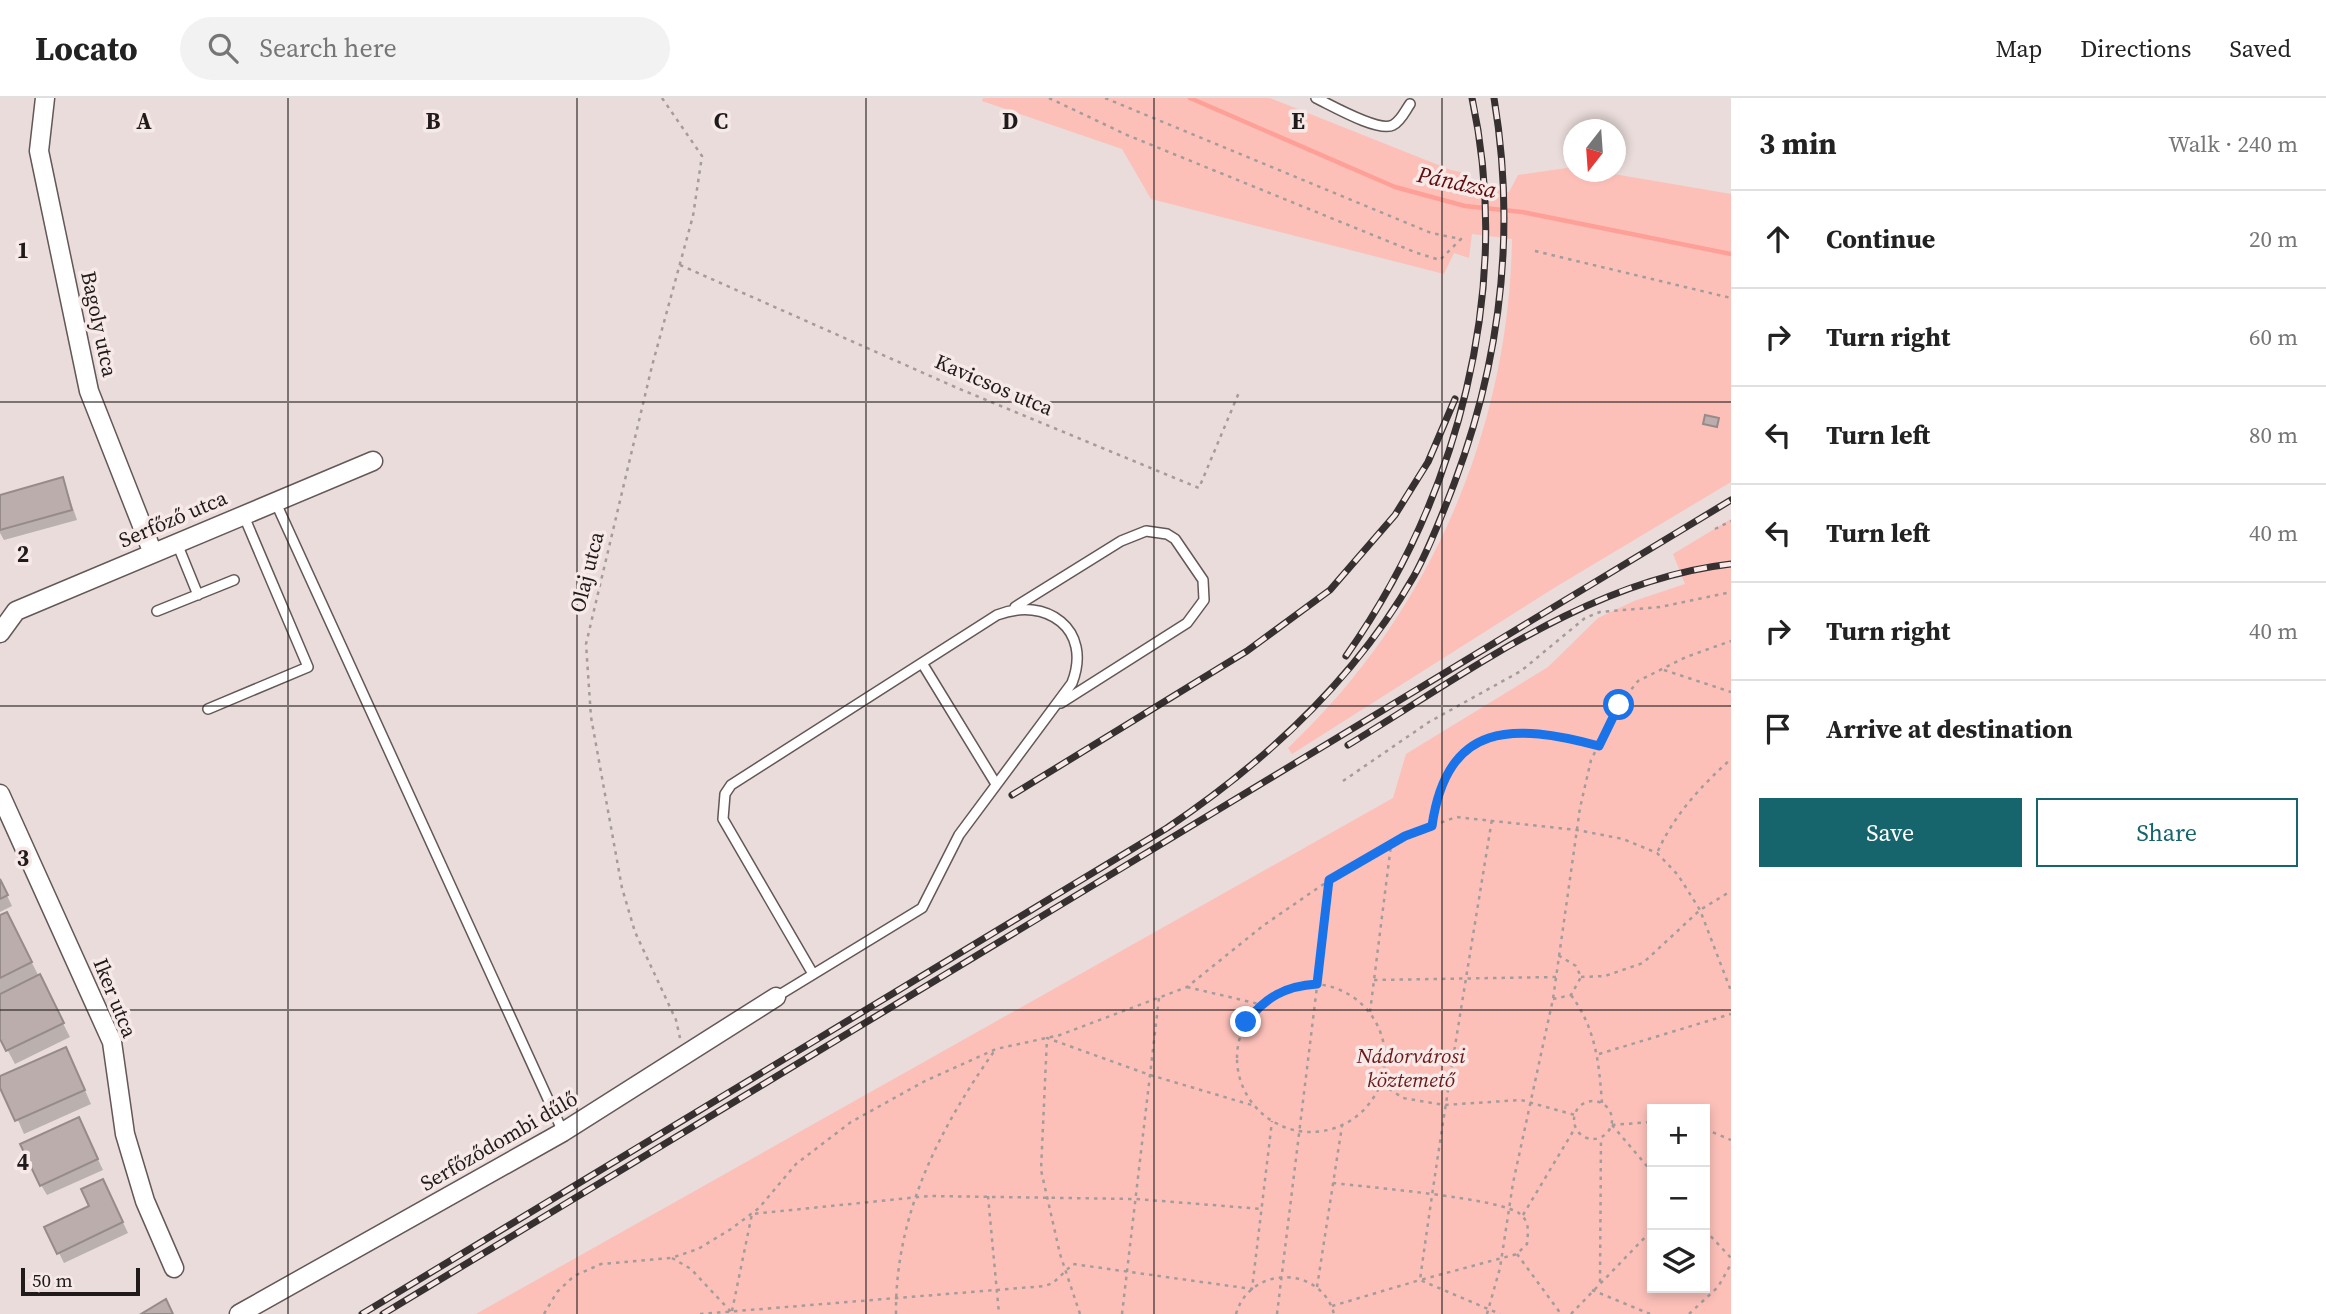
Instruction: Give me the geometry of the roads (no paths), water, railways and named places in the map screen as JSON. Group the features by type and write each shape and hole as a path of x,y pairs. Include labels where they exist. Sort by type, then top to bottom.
{"street":[{"name":"Bagoly utca","path":"45,98 39,151 89,391 152,551"},
{"name":"Serfőző utca","path":"0,633 16,611 152,551 373,461"},
{"name":"Iker utca","path":"0,794 112,1042 125,1134 145,1201 174,1268"},
{"name":"Serfőződombi dűlő","path":"239,1314 564,1132 776,997"}],"lane":[{"path":"1316,98 1371,124 1387,127 1395,125 1410,104"},
{"path":"275,501 564,1132"},
{"path":"208,709 308,667 243,514"},
{"path":"813,974 723,819 725,794 731,785 997,615 1013,609 1121,541 1146,531 1167,534 1175,539 1203,580 1204,600 1187,623 1054,708"},
{"path":"176,541 198,595"},
{"path":"158,611 234,580"},
{"path":"776,997 922,908 959,835 1072,683 1077,671 1076,645 1070,631 1051,615 1037,609 1013,609"},
{"path":"922,663 996,784"}],"waterway":[{"name":"Pándzsa","path":"1190,98 1395,187 1465,206 1522,212 1731,254"}],"railway":[{"path":"1346,656 1385,594 1419,529 1446,460 1466,389 1480,317 1485,244 1483,171 1472,98"},
{"path":"362,1314 1167,828 1238,776 1305,717 1364,650 1414,576 1436,531 1470,437 1483,390 1500,294 1504,196 1494,98"},
{"path":"1012,795 1247,651 1330,590 1395,515 1428,462 1455,399"},
{"path":"383,1314 1731,500"},
{"path":"1348,745 1530,634 1579,610 1628,589 1679,573 1731,564"}],"park label":[{"name":"Nádorvárosi köztemető","path":"1411,1068"}]}
